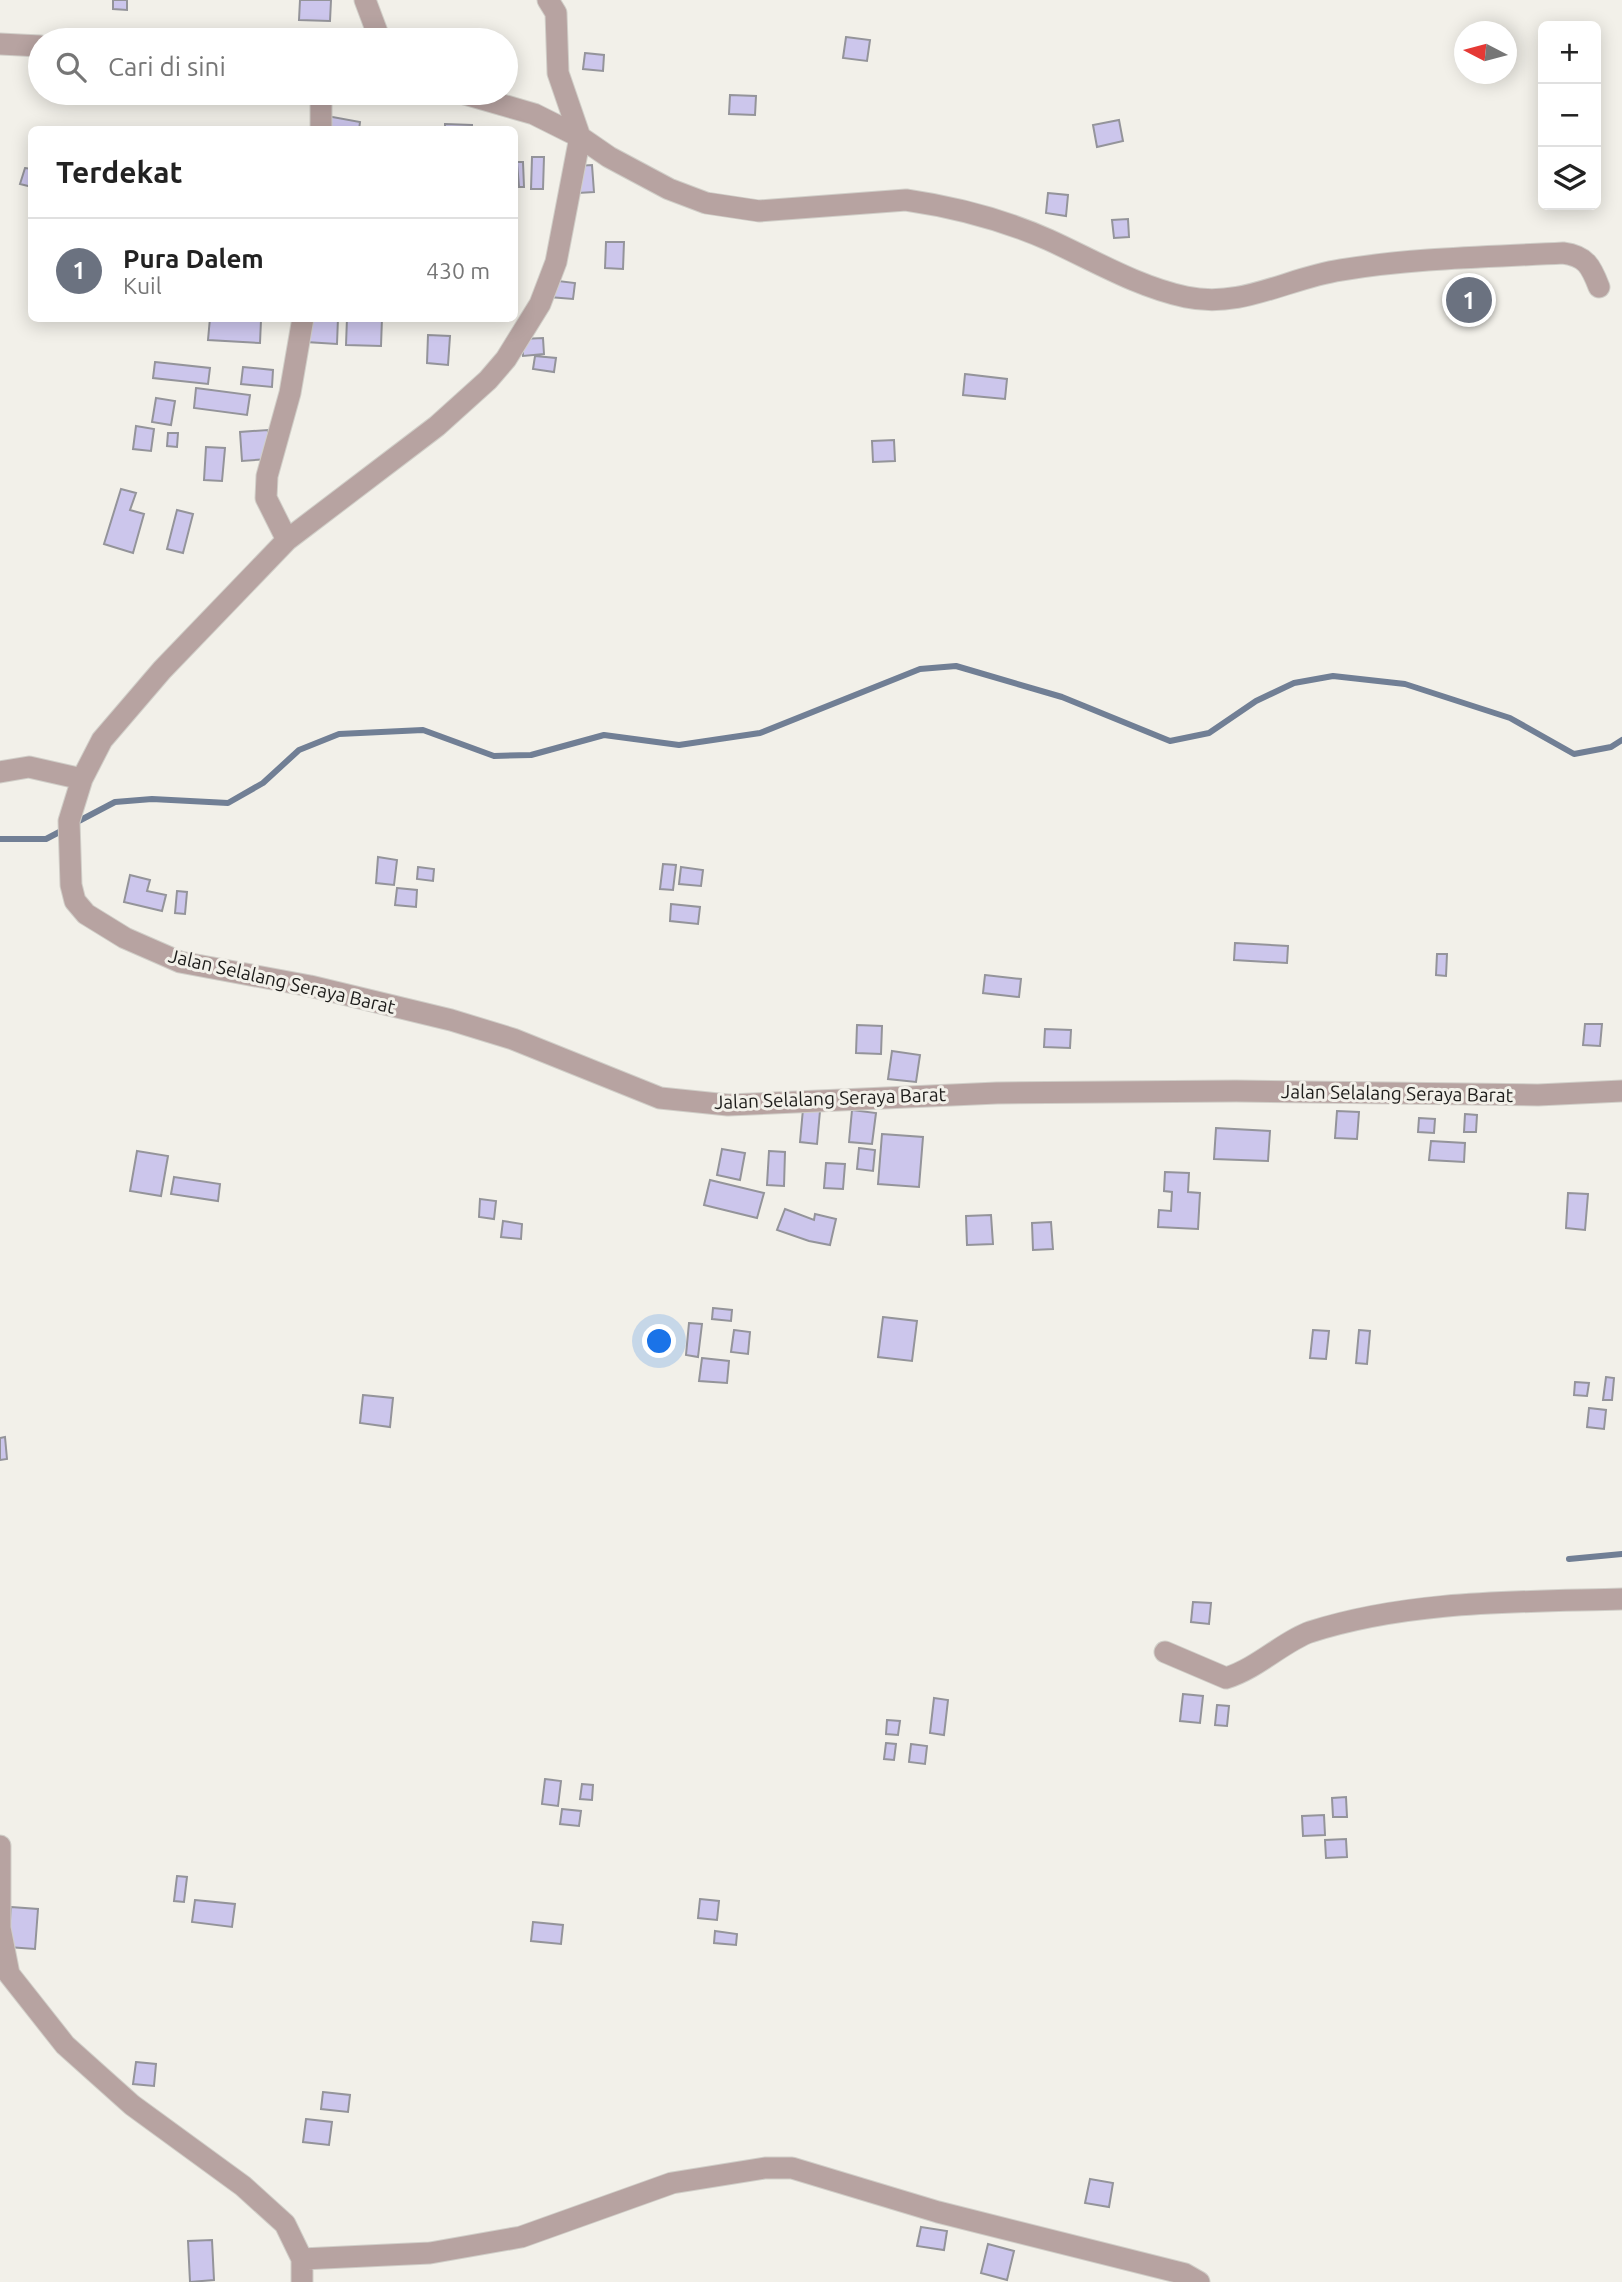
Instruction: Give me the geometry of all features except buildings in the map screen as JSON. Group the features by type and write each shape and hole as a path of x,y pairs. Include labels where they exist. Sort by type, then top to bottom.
{"street":[{"path":"365,0 376,28"},
{"path":"548,0 556,13 558,73 580,137"},
{"path":"0,44 28,45"},
{"path":"321,105 321,126"},
{"path":"503,105 534,114 580,137 631,169 706,203 759,211 906,200 929,203 964,211 1045,239 1136,281 1185,297 1213,300 1254,296 1338,270 1396,263 1563,253 1579,255 1591,265 1599,287"},
{"name":"Jalan Selalang Seraya Barat","path":"580,137 556,262 522,337 488,380 468,400 287,540 162,670 102,740 82,779 69,821 71,885 75,901 86,914 125,938 180,962 310,986 451,1020 513,1039 660,1098 728,1105 997,1093 1236,1091 1538,1095 1622,1091"},
{"path":"287,540 266,498 267,476 290,393 302,322"},
{"path":"0,772 29,767 82,779"},
{"path":"1165,1653 1226,1678 1266,1659 1301,1636 1380,1615 1494,1602 1622,1599"},
{"path":"0,1846 0,1928 9,1973 65,2045 132,2105 243,2186 285,2224 302,2259 302,2282"},
{"path":"302,2259 430,2253 521,2237 672,2183 765,2168 792,2168 938,2212 1185,2274 1199,2282"}],"waterway":[{"path":"75,823 115,802 152,799 228,803 263,783 299,750 339,734 423,730 494,756 531,755 604,735 679,745 760,733 920,669 956,666 1062,697 1170,741 1209,733 1256,701 1294,683 1333,676 1405,684 1510,718 1574,754 1611,747 1622,740"},
{"path":"0,839 46,839 65,829"},
{"path":"1569,1559 1622,1554"}],"place":[{"name":"Pura Dalem","path":"1469,300"}]}
